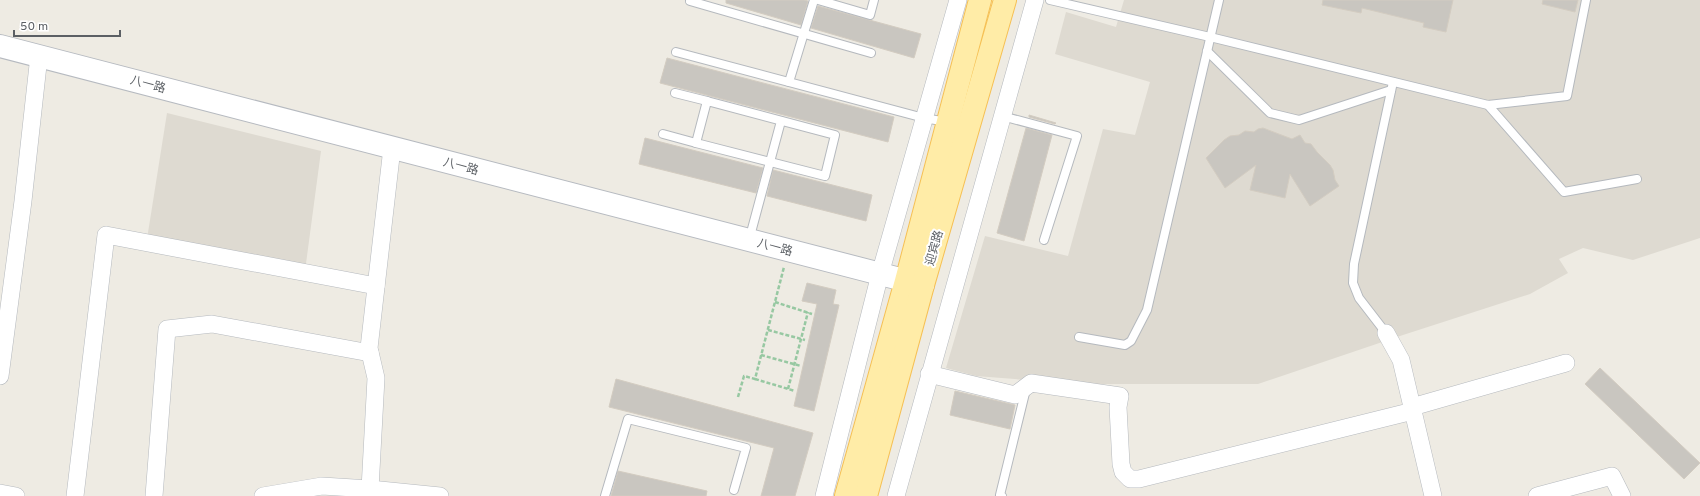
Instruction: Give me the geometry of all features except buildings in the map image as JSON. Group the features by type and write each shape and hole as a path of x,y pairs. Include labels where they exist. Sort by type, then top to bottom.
{"main road":[{"name":"迎宾路","path":"866,496 914,283 948,122 980,0"},
{"name":"迎宾路","path":"846,496 1005,0"}],"street":[{"path":"824,496 880,274 958,0"},
{"path":"896,496 1035,0"},
{"name":"八一路","path":"0,46 914,283"},
{"path":"0,376 24,201 39,56"},
{"path":"370,489 376,378 369,348 392,148"},
{"path":"75,496 106,235 376,286"},
{"path":"154,496 167,329 212,324 370,353"},
{"path":"1386,333 1401,360 1433,496"},
{"path":"929,374 1015,395 1032,383 1120,396 1118,407 1120,464 1123,472 1130,479 1139,479 1412,409 1566,363"},
{"path":"1537,496 1612,476 1622,496"},
{"path":"263,496 322,486 440,496"},
{"path":"0,493 16,496"}],"lane":[{"path":"788,82 814,0"},
{"path":"818,0 870,15 874,0"},
{"path":"1050,0 1210,37 1488,105 1567,96 1586,0"},
{"path":"1079,337 1125,345 1131,341 1141,325 1147,310 1219,0"},
{"path":"690,1 871,53"},
{"path":"1207,51 1270,113 1299,120 1391,90"},
{"path":"676,52 924,118 948,122"},
{"path":"1386,333 1359,298 1353,282 1354,264 1393,82"},
{"path":"663,134 825,176 835,135 675,93"},
{"path":"696,143 707,101"},
{"path":"1488,105 1564,192 1637,179"},
{"path":"1002,116 1077,136 1044,240"},
{"path":"749,240 781,121"},
{"path":"1002,496 1000,496 1027,387"},
{"path":"605,496 628,419 746,448 734,490"}],"path":[{"path":"755,379 788,251"},
{"path":"775,302 812,314"},
{"path":"788,389 808,312"},
{"path":"768,330 805,340"},
{"path":"762,355 801,366"},
{"path":"738,397 744,376 795,391"}],"shaded area":[{"path":"1124,0 1700,0 1700,238 1633,260 1583,248 1559,259 1568,273 1530,294 1258,384 1077,384 976,376 946,368 985,236 1068,256 1103,129 1135,135 1150,82 1055,54 1066,12 1116,27"},
{"path":"167,113 321,151 305,271 147,239"}]}
